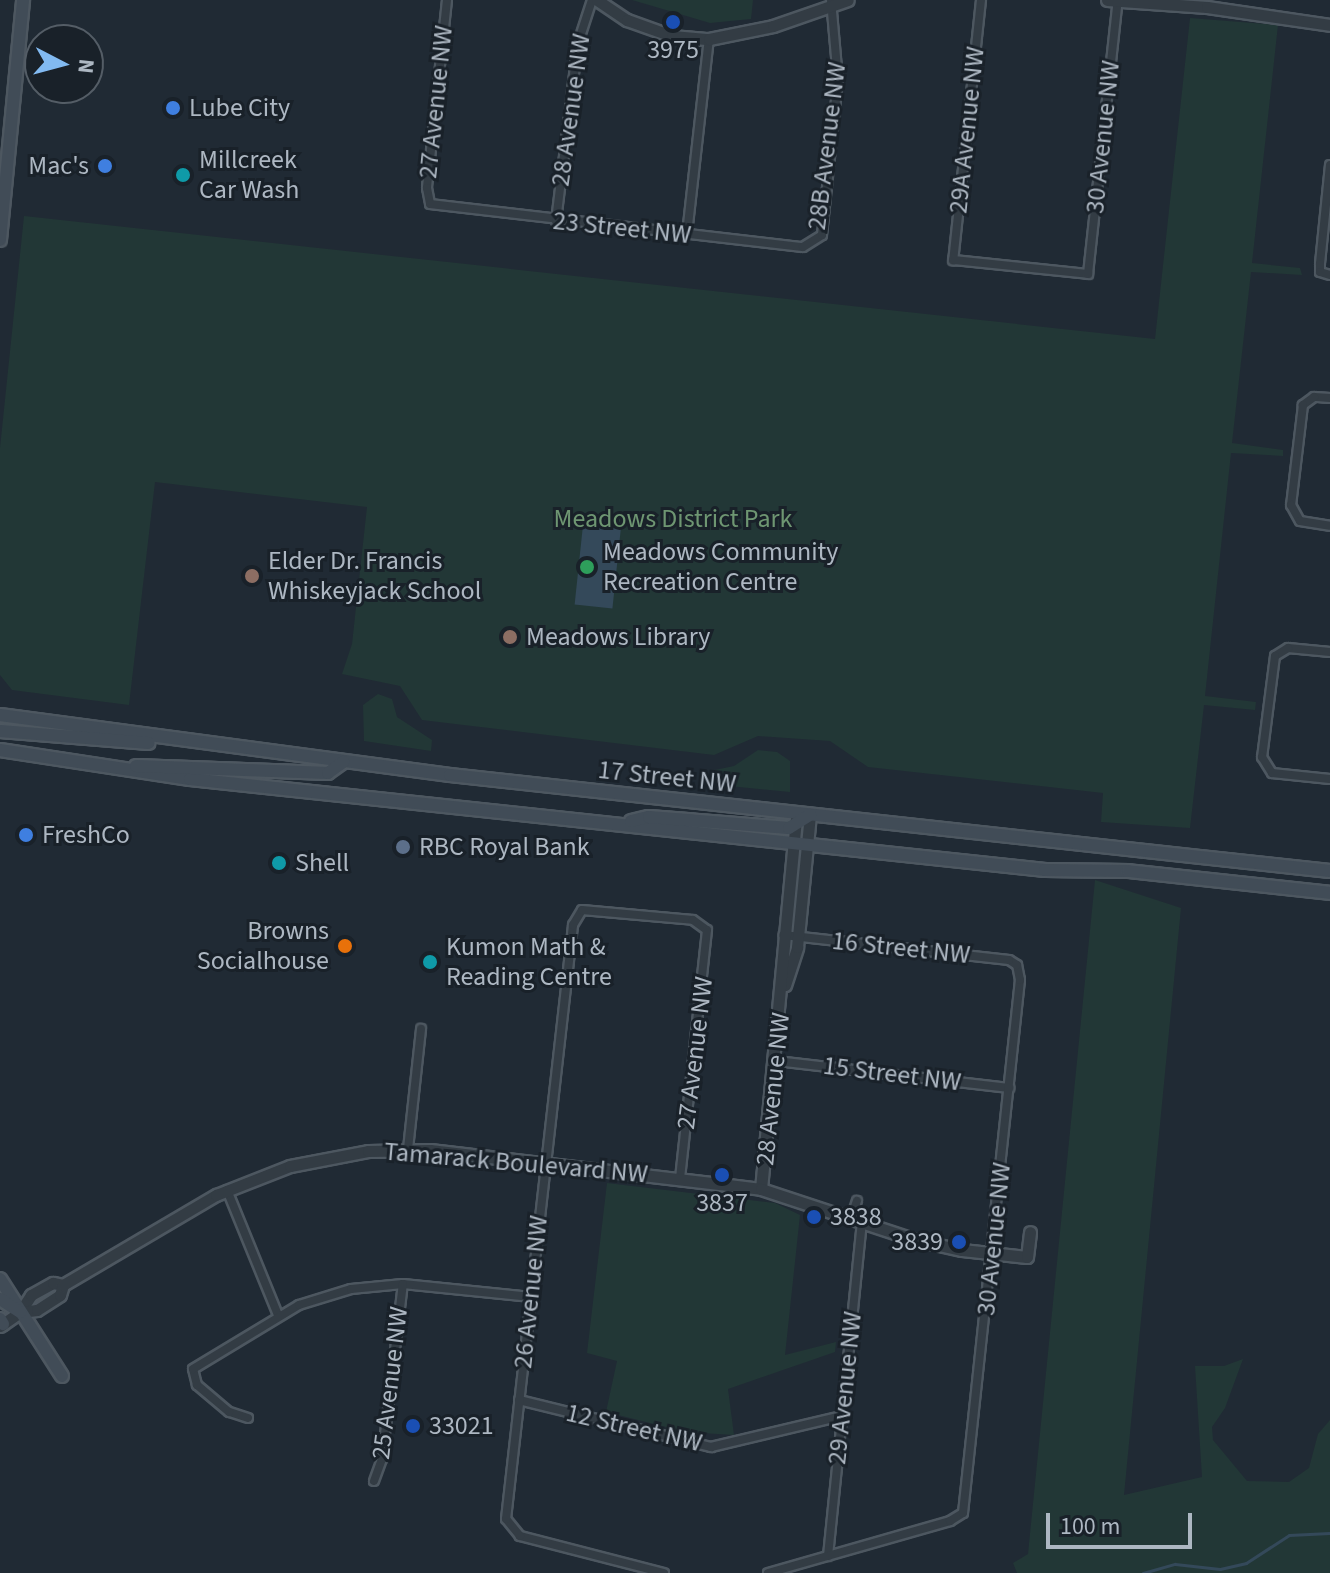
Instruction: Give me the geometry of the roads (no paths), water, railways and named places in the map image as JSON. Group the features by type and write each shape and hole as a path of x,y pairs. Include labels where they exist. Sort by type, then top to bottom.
{"main road":[{"path":"0,240 23,0"},
{"path":"0,708 23,718"},
{"name":"17 Street NW","path":"0,715 343,762 1330,871"},
{"path":"0,731 135,744 184,742"},
{"name":"17 Street NW","path":"1,750 115,768 807,844 1330,893"},
{"path":"115,768 164,765 332,773 343,762"},
{"path":"620,823 649,817 795,827 803,814"},
{"path":"0,1279 62,1376"},
{"path":"0,1299 20,1312"}],"street":[{"name":"27 Avenue NW","path":"430,204 427,188 447,0"},
{"path":"594,0 627,20 672,36 709,39 773,26 831,3 848,0"},
{"name":"28 Avenue NW","path":"556,221 578,43 594,0"},
{"name":"29A Avenue NW","path":"981,0 953,260 1088,274"},
{"path":"1114,0 1207,7 1330,25"},
{"name":"30 Avenue NW","path":"1088,274 1114,0"},
{"name":"28B Avenue NW","path":"814,243 822,235 838,80 831,3"},
{"path":"687,234 709,39"},
{"path":"1330,165 1320,271 1330,275"},
{"name":"23 Street NW","path":"430,204 556,221 803,247 814,243"},
{"path":"1330,398 1307,399 1296,456 1294,516 1330,526"},
{"path":"1330,652 1288,648 1279,652 1272,665 1266,769 1330,779"},
{"name":"28 Avenue NW","path":"784,989 799,937 807,844 803,814"},
{"name":"28 Avenue NW","path":"761,1189 784,989 783,935 795,827"},
{"name":"27 Avenue NW","path":"578,912 590,909 693,920 705,927 680,1179"},
{"name":"26 Avenue NW","path":"578,912 506,1515 509,1528 520,1536 664,1573"},
{"name":"16 Street NW","path":"783,935 1009,960 1017,965"},
{"name":"30 Avenue NW","path":"828,1556 963,1513 1009,1088 1017,965"},
{"path":"408,1149 421,1029"},
{"name":"15 Street NW","path":"776,1061 1009,1088"},
{"name":"Tamarack Boulevard NW","path":"1,1323 20,1312 27,1297 53,1283 63,1285 227,1190 323,1158 408,1149 761,1189 857,1218 925,1243 992,1253 1027,1257 1030,1232"},
{"path":"227,1190 278,1315"},
{"path":"857,1201 857,1218"},
{"name":"29 Avenue NW","path":"828,1556 857,1218"},
{"path":"248,1418 229,1412 197,1385 192,1374 198,1363 278,1315 342,1291 403,1284 531,1297"},
{"name":"25 Avenue NW","path":"374,1481 382,1459 403,1284"},
{"name":"12 Street NW","path":"519,1400 711,1447 842,1416"},
{"path":"768,1573 828,1556"}],"water":[{"path":"583,525 621,529 612,609 575,605"}],"waterway":[{"path":"1143,1573 1175,1564 1220,1569 1246,1563 1289,1535 1330,1533"}],"place":[{"name":"3975","path":"673,22"},
{"name":"Lube City","path":"173,108"},
{"name":"Mac's","path":"105,166"},
{"name":"Millcreek Car Wash","path":"183,175"},
{"name":"Meadows Community Recreation Centre","path":"587,567"},
{"name":"Elder Dr. Francis Whiskeyjack School","path":"252,576"},
{"name":"Meadows Library","path":"510,637"},
{"name":"FreshCo","path":"26,835"},
{"name":"RBC Royal Bank","path":"403,847"},
{"name":"Shell","path":"279,863"},
{"name":"Browns Socialhouse","path":"345,946"},
{"name":"Kumon Math & Reading Centre","path":"430,962"},
{"name":"3837","path":"722,1175"},
{"name":"3838","path":"814,1217"},
{"name":"3839","path":"959,1242"},
{"name":"33021","path":"413,1426"}],"park label":[{"name":"Meadows District Park","path":"673,519"}]}
